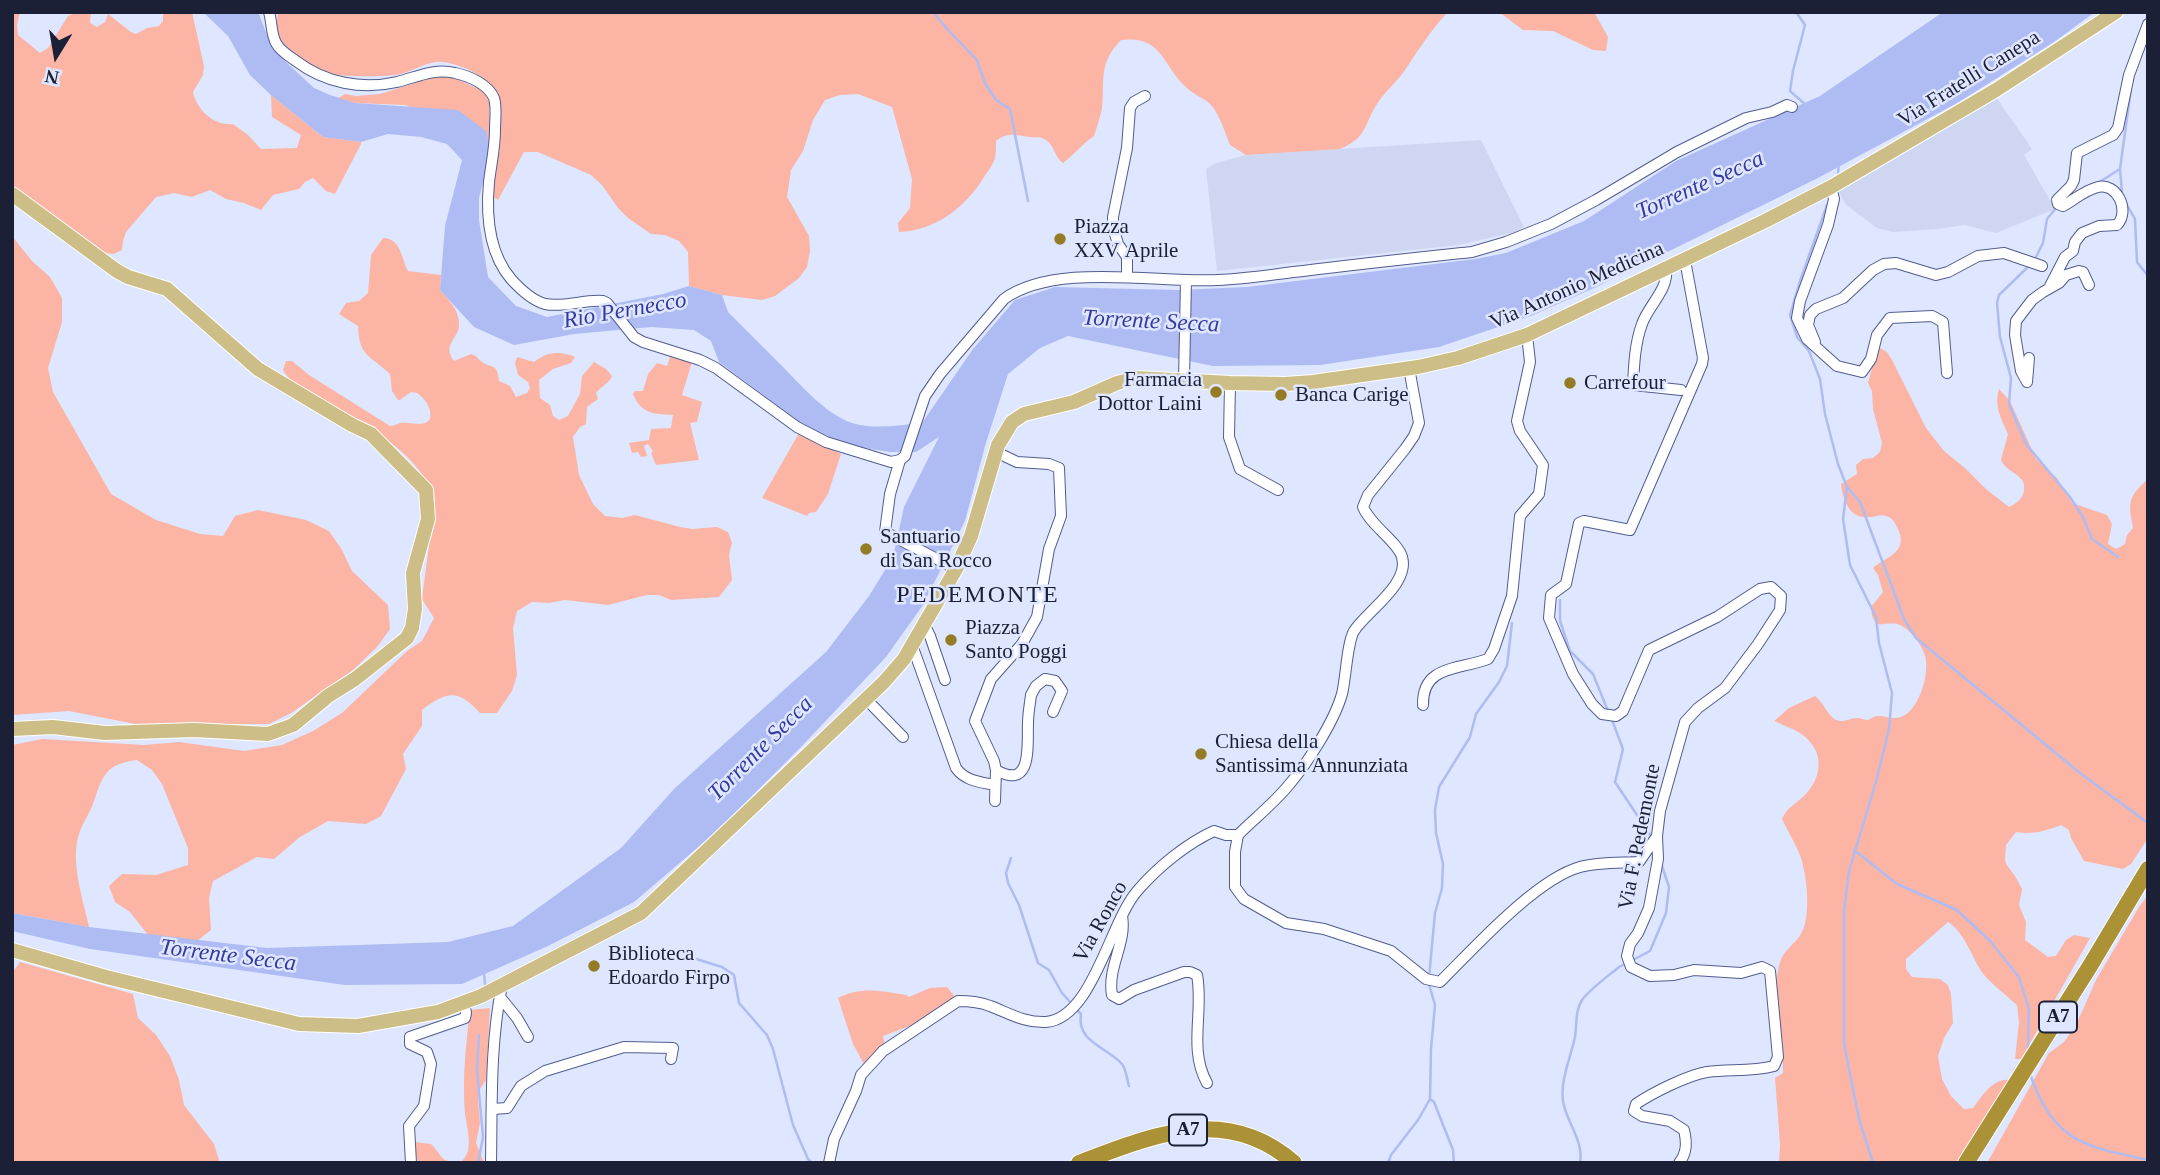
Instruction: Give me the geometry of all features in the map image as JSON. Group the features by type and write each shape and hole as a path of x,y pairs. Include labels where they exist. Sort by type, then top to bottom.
{"highway":[{"name":"A7","path":"1966,1163 2148,869"},
{"name":"A7","path":"1079,1163 1151,1136 1206,1129 1238,1133 1262,1142 1277,1149 1294,1163"}],"main road":[{"name":"Via Fratelli Canepa","path":"1837,183 1996,90 2116,12"},
{"name":"Via Antonio Medicina","path":"12,950 106,978 299,1024 358,1026 438,1012 501,991 641,913 866,699 897,666 924,624 971,536 1004,433 1012,422 1024,414 1074,401 1136,378 1184,374 1230,383 1285,384 1409,368 1458,358 1527,335 1685,260 1837,183"},
{"path":"12,194 117,271 167,289 258,369 371,434 426,490 428,503 428,519 413,573 415,609 407,639 293,725 268,734 194,730 105,733 53,727 12,729"}],"street":[{"path":"269,12 276,43 304,68 323,78 370,85 396,82 440,71 471,78 485,86 493,95 495,103 495,153 489,181 494,253 504,271 531,298 557,305 598,300 607,303 634,337 716,368 797,427 826,442 891,463 903,458"},
{"path":"2050,286 2065,257 2073,251 2075,242 2082,233 2099,226 2117,225 2123,216 2123,207 2115,192 2105,186 2097,187 2063,206 2058,204 2057,200 2074,180 2077,153 2113,135 2118,128 2129,75 2148,24"},
{"path":"1127,276 1127,257 1118,244 1113,217 1127,148 1130,108 1134,102 1145,96"},
{"path":"953,568 885,532 890,494 925,396 940,374 1004,299 1015,291 1035,283 1060,279 1127,276 1186,283 1472,252 1551,224 1677,152 1746,118 1787,106 1792,107"},
{"path":"1837,183 1831,212 1800,301 1798,324 1807,339 1837,366 1862,372 1871,359 1877,335 1890,318 1932,316 1943,322 1947,373"},
{"path":"1819,350 1808,325 1813,312 1843,298 1873,270 1884,264 1896,263 1936,275 1948,272 1978,256 2004,253 2042,266"},
{"name":"Via F. Pedemonte","path":"1679,1163 1685,1156 1687,1142 1684,1130 1670,1121 1642,1116 1634,1111 1636,1104 1650,1094 1704,1072 1774,1066 1778,1057 1770,971 1762,967 1741,973 1693,970 1674,975 1650,976 1631,967 1626,956 1649,908 1658,859 1660,811 1685,722 1698,708 1725,688 1780,610 1781,596 1771,587 1760,589 1717,617 1649,650 1623,711 1616,716 1602,714 1592,704 1573,674 1549,618 1551,596 1566,584 1579,523 1584,521 1630,530 1702,364 1703,352 1685,260"},
{"path":"1666,269 1666,280 1642,323 1634,358 1633,384 1681,390"},
{"path":"2029,358 2027,382 2021,371 2015,326 2032,300 2050,286 2059,283 2066,275 2079,271 2083,272 2089,285"},
{"path":"1184,374 1186,283"},
{"path":"1423,705 1423,693 1428,681 1440,672 1488,659 1512,596 1520,516 1539,494 1542,465 1520,431 1517,421 1530,362 1527,335"},
{"path":"1409,368 1419,423 1414,436 1368,495 1363,507 1368,519 1402,556 1403,569 1392,590 1353,632 1341,695 1330,722 1288,787 1237,835 1236,887 1244,899 1286,923 1324,929 1391,951 1426,979 1440,982 1550,880 1581,867 1639,862 1657,836"},
{"path":"1230,383 1228,437 1240,469 1278,490"},
{"path":"995,801 994,761 975,721 991,679 1022,644 1037,617 1049,550 1060,516 1059,468 1049,464 1017,462 996,452"},
{"path":"924,624 945,680"},
{"path":"912,645 956,768 966,778 995,785"},
{"path":"996,770 1011,776 1017,775 1027,760 1031,695 1036,686 1045,679 1055,681 1062,691 1053,712"},
{"path":"866,699 904,737"},
{"name":"Via Ronco","path":"829,1163 834,1139 861,1075 883,1051 958,1000 989,1005 1033,1022 1060,1018 1073,1009 1080,999 1138,890 1201,837 1214,831 1237,835"},
{"path":"1122,916 1125,929 1111,970 1112,995 1119,999 1134,990 1184,972 1197,975 1199,988 1196,1044 1206,1083"},
{"path":"501,991 528,1037"},
{"path":"491,1163 492,1065 501,991"},
{"path":"411,1163 409,1126 424,1106 432,1064 427,1052 410,1044 410,1037 465,1018 464,1003"},
{"path":"492,1109 507,1108 521,1086 545,1071 624,1047 673,1048 671,1059"}],"shaded area":[{"path":"12,12 20,12 18,35 40,53 48,48 68,16 77,12 91,12 90,23 97,27 105,22 108,14 136,34 159,26 163,21 163,12 192,12 204,66 203,75 193,92 198,105 207,116 219,122 233,124 261,149 297,148 301,135 272,117 271,95 323,137 361,144 335,194 326,191 313,178 299,189 273,195 261,210 226,199 210,190 192,197 174,193 156,197 126,232 122,250 114,254 105,253 37,206 12,185"},
{"path":"278,12 1448,12 1380,99 1364,130 1356,140 1340,149 1246,155 1230,145 1220,119 1211,105 1179,80 1161,54 1146,42 1121,40 1106,64 1102,108 1094,136 1063,163 1044,139 1012,135 1000,138 996,141 993,163 968,198 937,222 912,231 899,232 898,223 910,208 912,179 892,107 858,94 840,95 825,100 813,120 803,151 791,170 787,197 809,236 807,267 799,278 775,296 762,300 722,295 689,286 688,252 679,241 665,235 651,234 628,218 591,175 538,152 524,152 498,200 492,196 500,114 499,101 492,85 469,70 443,62 388,76 326,73 301,58 282,42 277,32"},
{"path":"1499,12 1594,12 1608,37 1606,51 1593,50 1553,31 1523,30"},
{"path":"447,76 485,92 489,103 491,152 406,105 355,103 338,98 345,94 380,94"},
{"path":"1996,97 2032,149 2024,155 2055,209 1996,233 1965,225 1893,232 1877,228 1846,205 1838,190"},
{"path":"1481,140 1524,227 1515,232 1458,245 1217,271 1206,169 1216,163 1246,155"},
{"path":"12,236 32,261 50,277 62,298 62,322 48,368 53,392 111,494 156,520 200,534 223,536 235,516 258,510 306,520 329,531 352,571 388,605 390,629 377,647 353,670 291,713 269,724 135,724 69,711 12,715"},
{"path":"383,238 394,241 408,271 441,275 440,290 453,306 459,319 459,329 449,350 454,361 471,354 477,357 496,369 499,381 510,386 516,397 527,393 530,388 528,382 518,375 515,363 517,357 534,362 554,353 575,357 571,363 553,369 539,380 540,398 550,405 553,416 559,420 568,416 580,394 582,376 594,362 606,369 612,376 596,393 598,399 587,407 586,424 580,427 573,437 579,475 593,504 605,516 622,518 635,515 680,527 717,527 728,532 732,543 729,555 732,580 719,597 671,600 659,595 647,595 608,605 565,600 532,602 517,611 513,628 517,675 512,691 497,713 480,713 459,696 452,695 439,699 422,710 422,726 403,754 406,769 381,816 366,824 328,821 300,837 274,859 257,857 213,881 209,898 211,930 197,941 148,935 130,912 115,902 109,886 122,874 156,875 188,865 188,848 162,784 152,770 137,760 119,764 108,772 80,831 76,866 89,927 12,913 12,745 42,739 144,745 179,742 244,751 282,745 313,731 342,713 407,651 422,641 434,618 422,599 435,499 428,483 406,456 378,433 304,391 283,370 286,361 292,361 309,375 390,426 428,421 430,411 423,398 411,392 398,400 392,391 390,374 363,350 358,326 339,314 346,303 359,301 368,293 371,255"},
{"path":"1878,347 1887,352 1926,428 1944,451 2009,507 2021,498 2024,485 2020,477 2001,460 2008,434 1998,407 1999,389 2010,401 2036,459 2057,478 2072,503 2107,515 2112,524 2108,544 2116,549 2125,544 2127,535 2133,528 2131,500 2148,479 2148,838 2131,864 2123,869 2084,861 2069,830 2061,825 2039,832 2016,832 2006,845 2006,864 2022,889 2019,905 2026,922 2025,940 2048,957 2056,956 2066,940 2074,935 2090,938 2021,1059 2015,1059 2019,1022 2017,1005 1981,971 1963,938 1953,926 1948,922 1906,959 1906,969 1912,977 1940,979 1948,985 1951,994 1953,1023 1938,1056 1942,1079 1951,1096 1964,1109 1973,1108 1993,1084 2011,1080 1960,1163 1779,1163 1775,1078 1783,1073 1783,1064 1777,1013 1777,974 1782,957 1802,932 1807,906 1801,858 1782,819 1811,787 1816,779 1819,762 1808,739 1774,721 1789,708 1815,696 1831,716 1839,721 1857,718 1868,720 1878,716 1902,717 1910,711 1919,697 1926,671 1924,652 1909,632 1896,624 1876,624 1872,616 1871,607 1883,592 1873,568 1899,548 1901,542 1896,525 1882,515 1857,516 1846,503 1841,484 1857,474 1856,465 1863,459 1873,458 1880,452 1882,443 1868,383"},
{"path":"671,354 692,362 682,395 702,402 697,422 690,423 699,460 656,465 651,453 653,451 648,444 644,446 647,456 641,457 638,452 632,453 629,443 649,440 651,429 671,428 673,415 644,409 633,394 635,391 643,391 648,374 657,363 667,366"},
{"path":"799,433 841,454 828,494 816,512 807,516 762,498"},
{"path":"2148,895 2148,1163 1987,1163 2049,1053 2064,1042 2076,1025 2096,980"},
{"path":"20,962 133,994 138,1018 156,1035 170,1056 184,1105 214,1144 220,1163 12,1163 12,973"},
{"path":"947,987 955,997 923,1021 883,1036 885,1045 864,1064 853,1044 838,998 872,990 909,997 930,988"},
{"path":"490,1008 486,1080 478,1099 480,1123 476,1143 484,1163 418,1163 415,1142 431,1144 449,1161 462,1161 466,1156 469,1139 464,1075 470,1010"}],"water":[{"path":"203,12 258,12 273,50 314,88 330,95 355,103 458,110 486,131 491,152 479,198 479,220 488,277 516,306 547,317 663,294 689,286 722,295 728,312 823,406 852,423 878,427 922,423 973,349 1015,300 1055,287 1178,290 1247,287 1506,253 1584,221 1676,161 1820,96 1943,12 2095,12 2054,42 1959,102 1816,179 1594,288 1531,316 1439,347 1320,365 1213,366 1068,336 1040,348 1008,374 965,521 923,605 886,657 717,831 634,902 548,946 462,984 345,985 90,949 12,931 12,913 89,927 267,948 448,942 513,926 621,848 674,789 826,652 869,596 893,557 904,507 939,437 916,452 890,452 858,447 822,434 800,422 719,362 711,341 694,330 651,327 574,334 514,345 474,327 440,290 445,226 462,160 447,144 421,137 388,134 361,142 323,137 250,75 228,36"}],"waterway":[{"path":"933,12 977,60 985,83 996,100 1010,109 1028,201"},
{"path":"1796,12 1805,25 1790,91 1806,105"},
{"path":"2122,193 2120,169 2131,89"},
{"path":"1838,174 1839,163"},
{"path":"2098,183 2120,169"},
{"path":"1827,205 1790,315 1797,337 1809,351 1820,379 1825,414 1847,487 1843,519 1850,565 1876,617 1879,643 1892,693 1889,729 1849,871 1844,911 1844,1044 1859,1119 1873,1163"},
{"path":"2127,205 2135,219 2137,262 2148,276"},
{"path":"2035,259 2043,243 2047,219 2056,208"},
{"path":"2031,264 1999,295 1997,303 2000,337 2011,378 2009,404 2026,444 2070,497 2083,517 2092,539 2118,557"},
{"path":"1848,488 1860,502 1904,619 1916,638 2080,773 2148,823"},
{"path":"1560,600 1560,621 1570,651 1593,674 1608,711"},
{"path":"1429,978 1435,913 1442,888 1443,864 1436,833 1435,810 1439,787 1470,737 1476,714 1507,666 1512,623"},
{"path":"1612,720 1623,749 1615,782 1651,836"},
{"path":"1854,850 1897,884 1957,910 1990,941 2019,977 2029,1009 2028,1048"},
{"path":"1011,858 1006,873 1008,883 1019,905 1038,963 1049,970 1071,1003"},
{"path":"1631,961 1650,951 1666,913 1669,887 1662,866"},
{"path":"693,958 722,967 734,975 739,1003 767,1035 773,1049 793,1125 812,1163"},
{"path":"1580,1163 1577,1139 1565,1109 1562,1093 1575,1037 1578,1009 1590,991 1625,964"},
{"path":"484,973 485,984"},
{"path":"1388,1163 1430,1099 1435,1005 1429,984"},
{"path":"1075,1008 1081,1014 1083,1031 1088,1038 1122,1064 1129,1086"},
{"path":"478,1163 483,1137 477,1070 479,1035"},
{"path":"2030,1074 2049,1114 2074,1137 2088,1145 2148,1160"},
{"path":"1430,1099 1434,1102 1453,1150 1454,1163"}],"place":[{"name":"Piazza XXV Aprile","path":"1060,239"},
{"name":"Carrefour","path":"1570,383"},
{"name":"Farmacia Dottor Laini","path":"1216,392"},
{"name":"Banca Carige","path":"1281,395"},
{"name":"Santuario di San Rocco","path":"866,549"},
{"name":"Piazza Santo Poggi","path":"951,640"},
{"name":"Chiesa della Santissima Annunziata","path":"1201,754"},
{"name":"Biblioteca Edoardo Firpo","path":"594,966"}],"district":[{"name":"PEDEMONTE","path":"978,596"}],"water label":[{"name":"Torrente Secca","path":"1700,186"},
{"name":"Rio Pernecco","path":"625,311"},
{"name":"Torrente Secca","path":"1151,322"},
{"name":"Torrente Secca","path":"761,749"},
{"name":"Torrente Secca","path":"228,956"}]}
